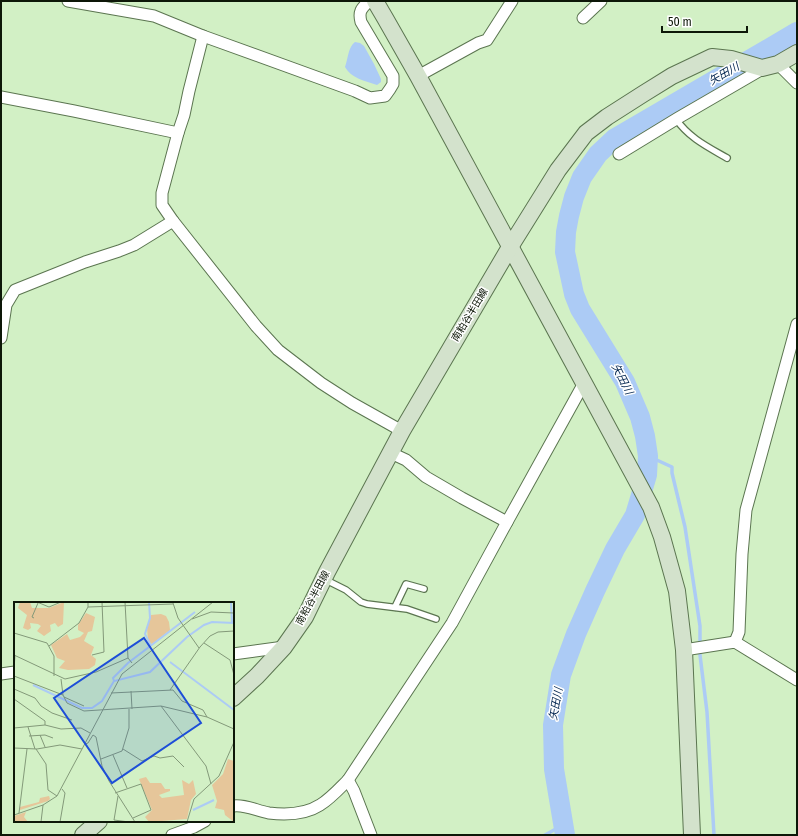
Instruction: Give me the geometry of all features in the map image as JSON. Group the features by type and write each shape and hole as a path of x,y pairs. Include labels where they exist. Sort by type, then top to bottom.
{"main road":[{"path":"375,1 418,76 651,507 662,537 677,591 684,650 692,835"},
{"path":"770,66 797,53"},
{"name":"南粕谷半田線","path":"234,697 257,676 284,647 305,617 402,431 510,247 558,170 586,133 607,117 672,76 712,57 770,66"},
{"path":"83,835 98,822"}],"street":[{"path":"68,1 154,16 203,36 355,91 370,98 385,96 393,84 393,76 361,22 360,16 362,9 369,1"},
{"path":"418,76 478,43 487,40 512,1"},
{"path":"583,18 600,1"},
{"path":"203,36 184,115 162,193 162,205 256,326 278,350 321,383 352,403 402,431"},
{"path":"619,154 759,71 770,66 797,83"},
{"path":"1,97 178,133"},
{"path":"1,338 6,305 15,290 85,262 119,252 134,245 173,221"},
{"path":"735,642 738,632 746,510 797,324"},
{"path":"234,806 252,808 270,813 294,813 310,810 332,796 348,780 452,623 506,522 584,383"},
{"path":"391,453 406,460 426,476 462,498 506,522"},
{"path":"684,650 735,642 797,680"},
{"path":"234,654 284,647"},
{"path":"1,674 14,672"},
{"path":"348,780 354,791 371,835"},
{"path":"172,835 203,822"}],"lane":[{"path":"676,120 682,129 695,139 727,158"},
{"path":"324,579 346,590 360,602 407,609 436,619"},
{"path":"400,579 406,584 424,589"},
{"path":"395,607 406,584"}],"water":[{"path":"355,42 364,46 374,64 381,79 381,82 377,85 351,74 345,67 350,50"}],"waterway":[{"name":"矢田川","path":"565,835 554,769 553,725 561,675 576,634 595,591 615,549 635,515 647,475 648,456 640,417 625,382 580,309 574,294 565,252 566,232 574,197 582,177 598,154 614,139 797,32"},
{"path":"648,456 672,467 672,473 685,527 700,626 700,655 707,712 714,835"},
{"path":"545,835 563,825"}]}
